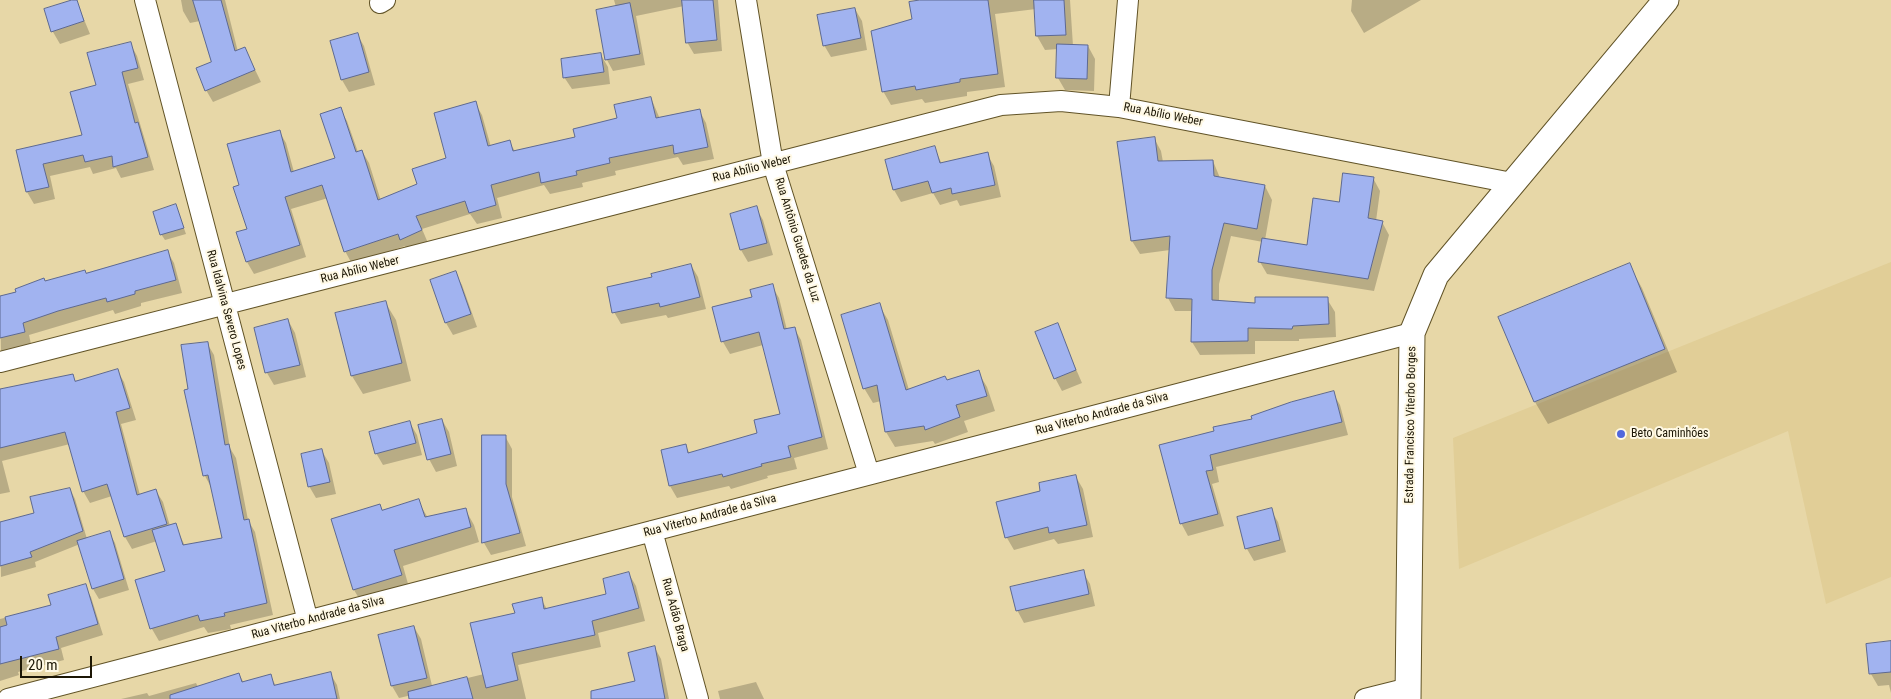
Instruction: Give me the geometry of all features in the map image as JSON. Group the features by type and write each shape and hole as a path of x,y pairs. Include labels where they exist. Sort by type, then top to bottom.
{"street":[{"name":"Rua Idalvina Severo Lopes","path":"145,0 308,621"},
{"name":"Rua Antônio Guedes da Luz","path":"746,0 773,164 869,474"},
{"path":"1119,107 1128,0"},
{"name":"Estrada Francisco Viterbo Borges","path":"1408,693 1412,333 1436,275 1666,0"},
{"name":"Rua Abílio Weber","path":"0,362 1000,106 1061,101 1119,107 1512,183"},
{"name":"Rua Viterbo Andrade da Silva","path":"8,699 1412,333"},
{"name":"Rua Adão Braga","path":"652,531 698,699"},
{"path":"1366,699 1408,693"}],"shaded area":[{"name":"Beto Caminhões","path":"1891,262 1891,577 1826,604 1788,431 1459,569 1453,438"}],"building":[{"path":"77,0 84,21 51,32 44,9"},
{"path":"193,0 221,0 235,51 245,47 255,70 205,91 196,68 211,62"},
{"path":"682,0 713,0 717,40 686,43"},
{"path":"920,0 988,0 998,74 960,79 960,82 916,90 915,86 882,92 871,31 912,19 909,2"},
{"path":"1034,0 1064,0 1066,35 1036,36"},
{"path":"630,3 640,54 605,60 596,10"},
{"path":"855,8 861,38 823,46 817,15"},
{"path":"358,33 369,72 341,80 330,41"},
{"path":"131,42 138,68 122,72 135,123 138,122 148,157 113,167 112,156 85,162 83,155 43,164 49,187 26,192 16,150 82,135 70,92 96,85 87,53"},
{"path":"1057,44 1088,45 1087,79 1056,78"},
{"path":"601,53 604,72 563,78 561,59"},
{"path":"651,97 656,118 700,109 708,147 674,154 673,145 609,158 610,163 576,171 577,175 541,183 539,172 491,185 496,205 469,213 465,201 416,216 422,230 400,240 398,234 344,252 322,185 285,197 300,245 246,262 236,232 247,229 233,187 239,185 227,144 280,130 291,172 335,158 320,114 341,107 356,152 362,150 378,200 417,184 412,169 446,158 434,113 476,101 488,146 510,140 513,151 575,137 573,129 617,118 614,105"},
{"path":"1155,137 1158,161 1213,160 1214,176 1265,185 1257,229 1224,223 1212,270 1212,300 1255,303 1255,297 1328,297 1329,324 1293,326 1292,329 1248,328 1248,341 1191,342 1192,299 1166,298 1170,236 1131,241 1117,142"},
{"path":"935,146 940,163 988,152 995,185 952,194 951,188 932,193 928,181 893,190 885,160"},
{"path":"1343,173 1374,177 1368,218 1383,221 1368,279 1258,262 1262,238 1307,245 1313,198 1339,202"},
{"path":"176,204 184,228 160,235 153,212"},
{"path":"757,206 767,243 740,250 730,214"},
{"path":"168,250 176,280 135,291 135,294 107,302 106,298 58,311 23,323 25,332 0,338 0,296 16,292 15,289 44,278 45,281 85,270 86,273"},
{"path":"1630,263 1665,349 1534,402 1498,317"},
{"path":"691,264 700,297 660,307 659,303 612,313 607,287 652,277 651,274"},
{"path":"456,271 471,314 445,323 430,280"},
{"path":"773,284 784,329 795,327 822,437 788,446 791,457 761,464 762,466 723,477 722,474 669,486 661,450 686,444 688,453 757,433 754,420 780,414 759,332 721,342 712,307 752,297 750,290"},
{"path":"386,301 402,363 351,376 335,313"},
{"path":"880,303 906,390 945,376 947,380 979,370 987,396 956,405 960,417 925,430 924,426 885,432 877,385 863,389 841,315"},
{"path":"288,319 300,365 265,373 254,328"},
{"path":"1058,323 1076,370 1054,379 1035,332"},
{"path":"208,342 225,445 229,444 244,520 249,519 267,603 224,613 225,616 200,621 198,615 150,629 135,580 165,571 152,530 176,523 183,545 222,538 208,475 203,476 184,390 188,389 181,345"},
{"path":"118,369 130,408 116,412 137,495 156,489 167,524 124,537 107,484 82,492 65,432 0,448 0,389 73,374 75,381"},
{"path":"1334,391 1342,422 1210,455 1213,470 1206,471 1218,514 1180,524 1159,445 1214,431 1213,427 1252,419 1251,416 1291,402"},
{"path":"442,419 451,454 427,460 418,425"},
{"path":"410,421 416,443 375,454 369,432"},
{"path":"482,435 506,435 506,484 520,533 482,543"},
{"path":"322,449 330,482 308,487 301,454"},
{"path":"1076,475 1087,525 1049,533 1048,527 1005,538 996,502 1040,491 1039,483"},
{"path":"70,488 83,531 30,552 32,557 0,566 0,522 34,513 30,497"},
{"path":"419,499 425,517 466,508 471,527 394,550 402,575 353,590 331,519 380,504 382,510"},
{"path":"1272,508 1280,540 1245,549 1237,517"},
{"path":"110,531 124,579 92,589 77,541"},
{"path":"1084,570 1089,594 1016,611 1010,587"},
{"path":"629,572 639,608 592,621 595,635 512,653 518,680 486,688 470,623 515,613 512,604 542,597 544,609 606,594 603,579"},
{"path":"86,584 98,624 56,637 59,649 0,664 0,627 7,625 5,617 51,605 48,595"},
{"path":"414,626 427,678 391,686 378,635"},
{"path":"1891,641 1891,672 1869,674 1866,644"},
{"path":"655,646 665,699 591,699 591,691 635,681 628,653"},
{"path":"331,672 337,699 170,699 170,695 239,673 242,682 271,674 274,685"},
{"path":"467,677 473,699 409,699 408,692"}],"place":[{"name":"Beto Caminhões","path":"1621,434"}]}
